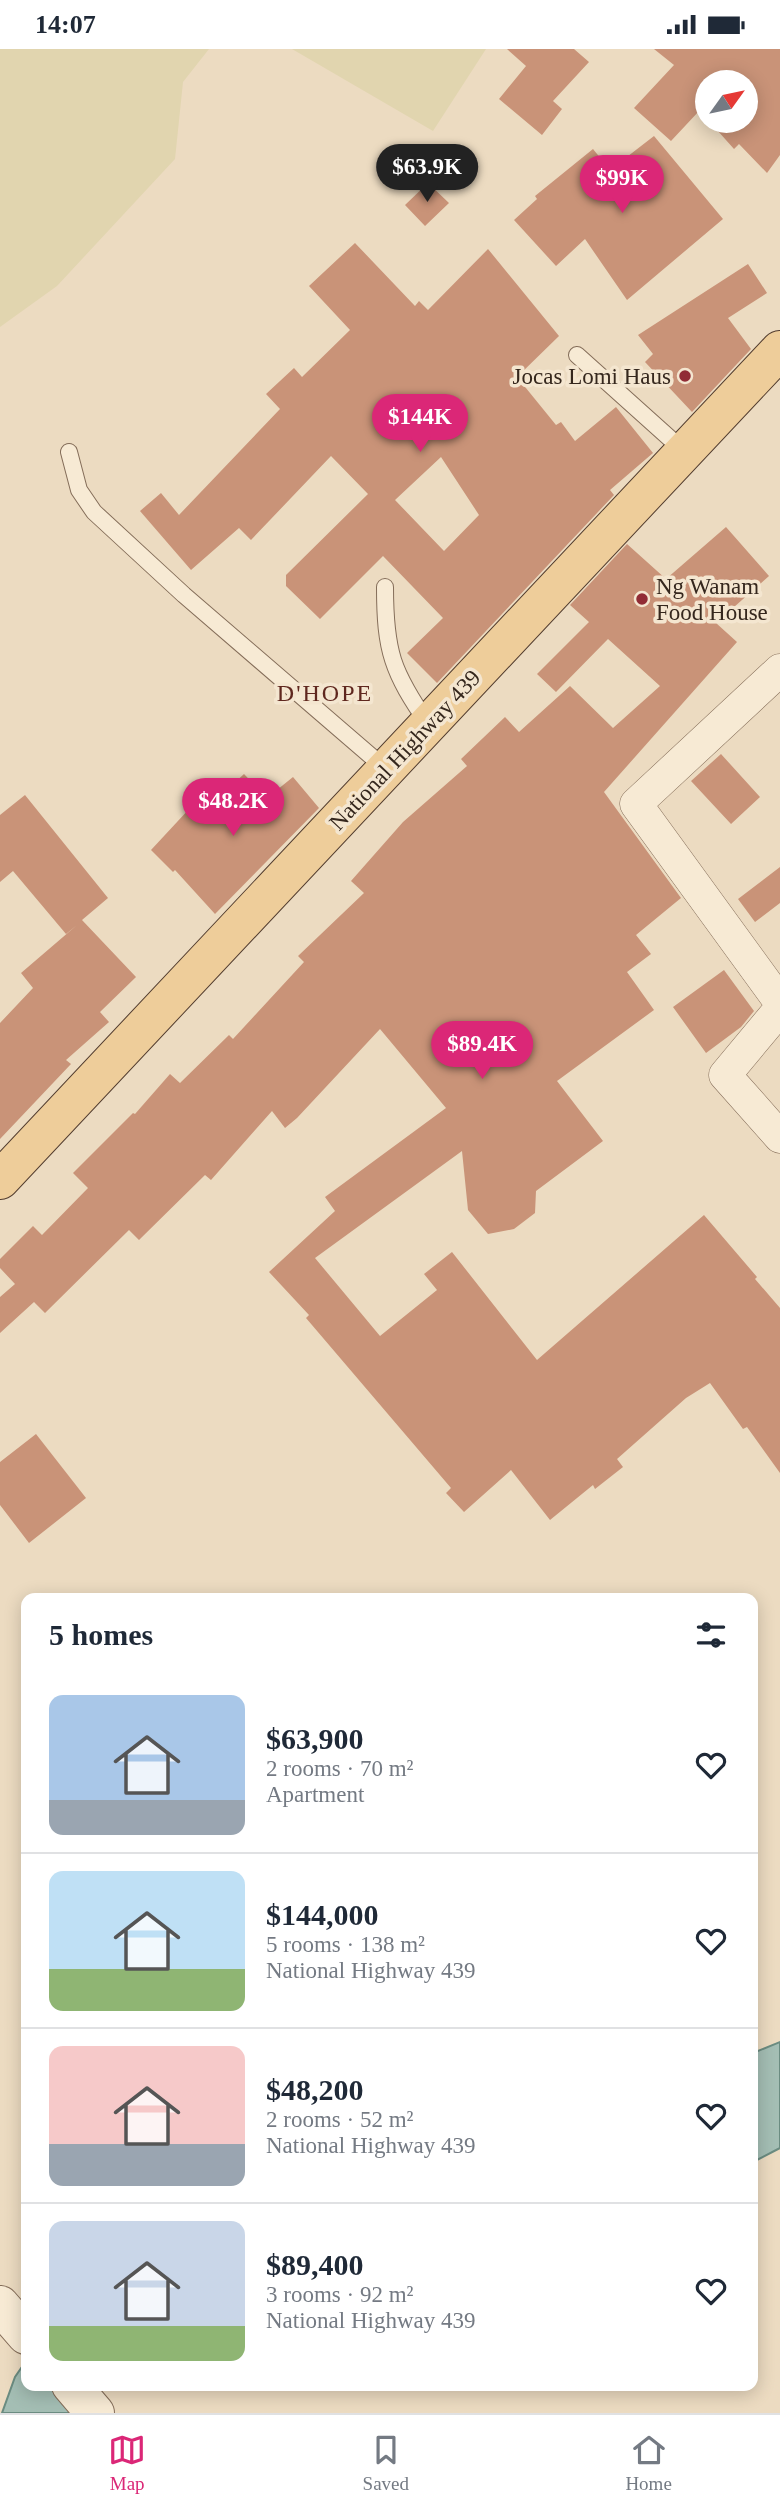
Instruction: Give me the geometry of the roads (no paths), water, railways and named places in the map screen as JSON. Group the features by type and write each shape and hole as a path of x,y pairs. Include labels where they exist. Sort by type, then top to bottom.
{"main road":[{"name":"National Highway 439","path":"0,1180 685,452 778,357"}],"street":[{"path":"780,670 636,804 780,1002"},
{"path":"780,1009 725,1075 780,1137"},
{"path":"0,2305 21,2329"},
{"path":"76,2391 95,2413"}],"lane":[{"path":"577,355 685,452"},
{"path":"69,452 79,490 94,512 184,595 386,769"},
{"path":"385,587 385,631 392,661 412,701 429,725"}],"place":[{"name":"Jocas Lomi Haus","path":"685,376"},
{"name":"Ng Wanam Food House","path":"642,599"}],"district":[{"name":"D'HOPE","path":"325,693"}]}
